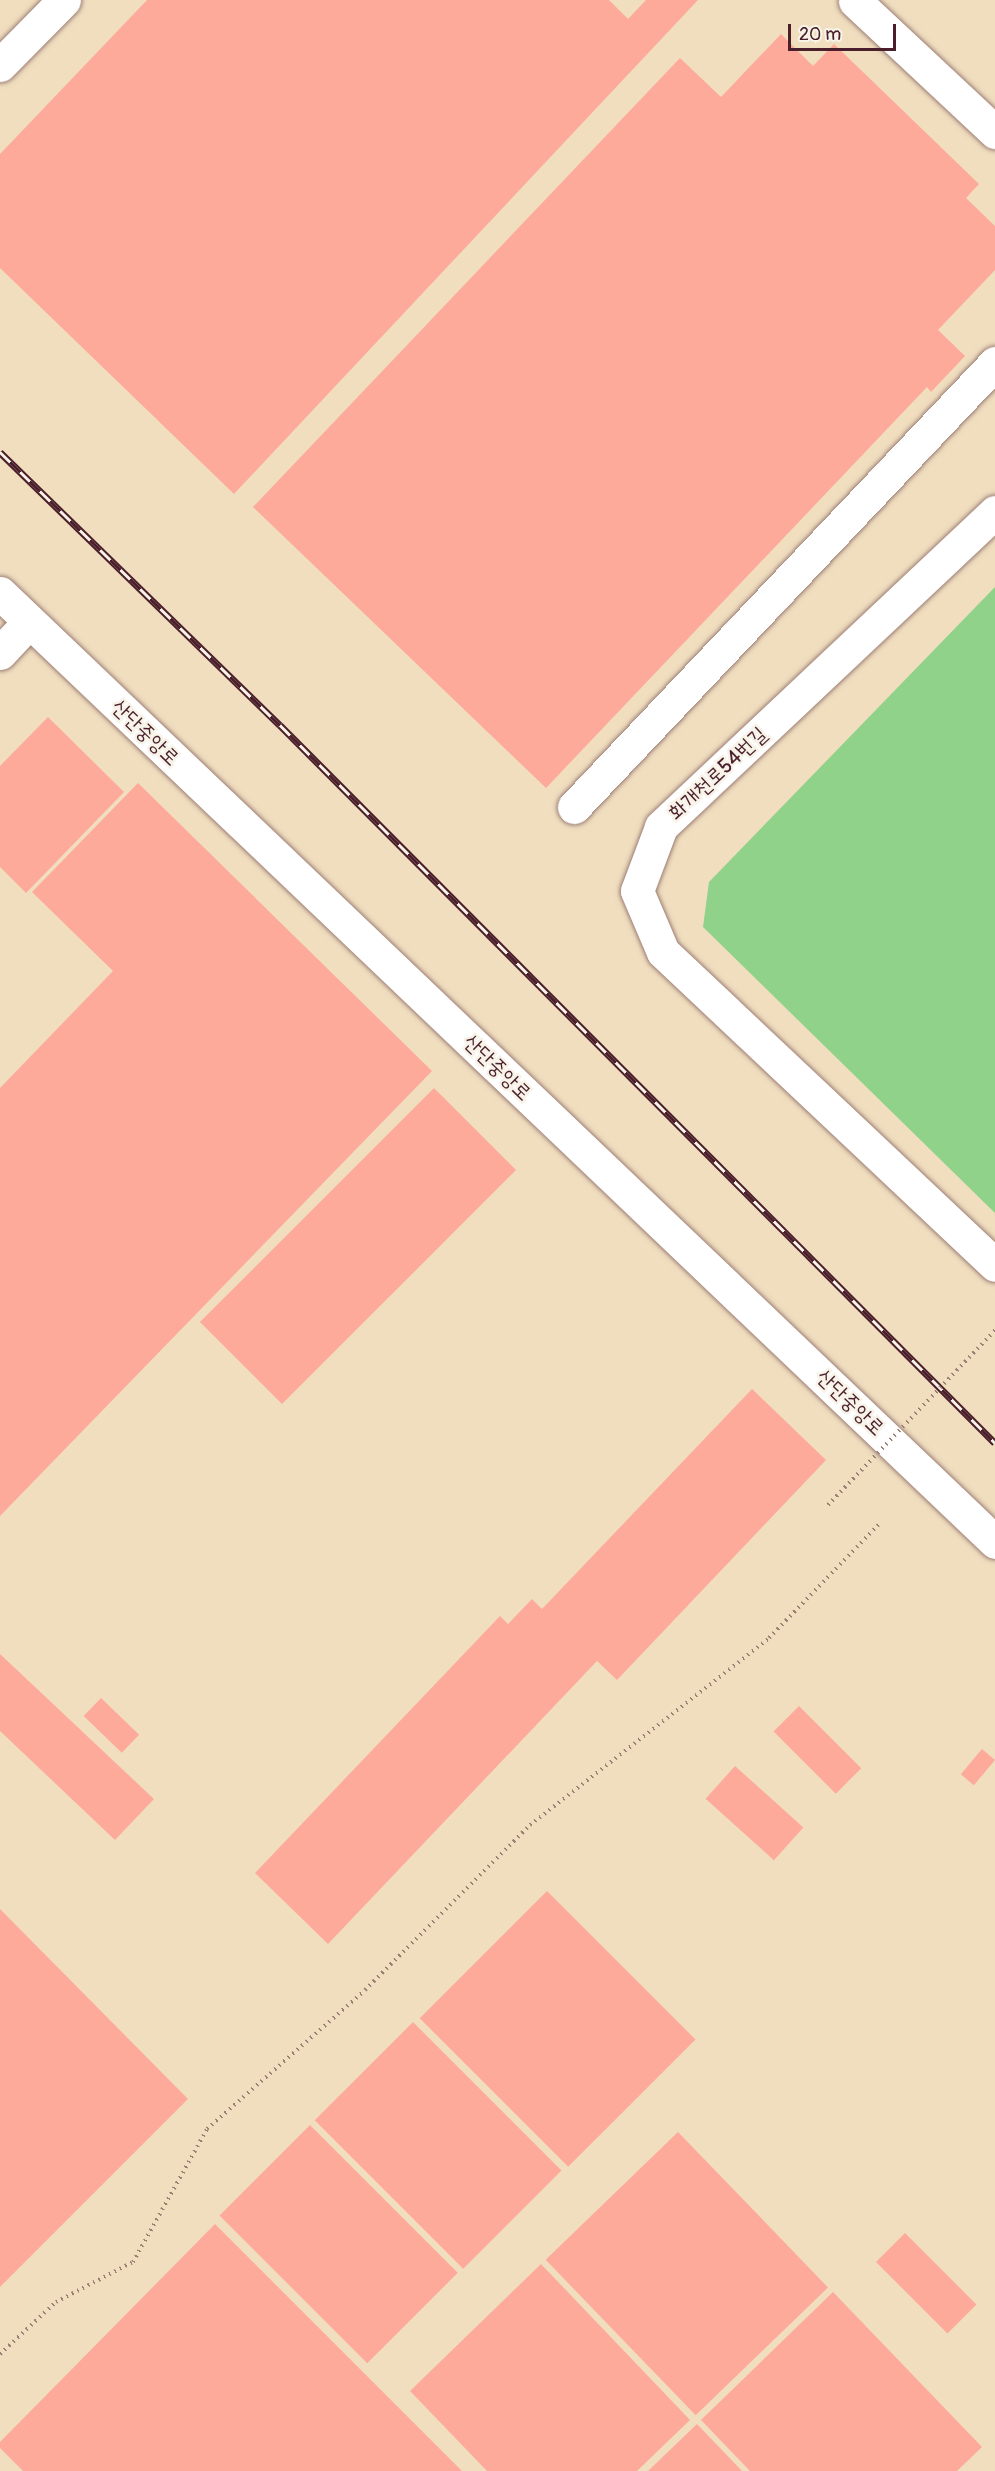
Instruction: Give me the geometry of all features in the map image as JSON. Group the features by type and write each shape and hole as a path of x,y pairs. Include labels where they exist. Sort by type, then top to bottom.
{"street":[{"path":"0,65 64,0"},
{"path":"855,1 995,132"},
{"path":"574,807 995,363"},
{"name":"화개천로54번길","path":"995,512 661,827 637,891 663,952 995,1265"},
{"name":"산단중앙로","path":"0,593 995,1542"},
{"path":"0,653 29,622"}],"path":[{"path":"828,1505 995,1330"},
{"path":"0,2354 56,2302 133,2262 207,2129 366,1989 530,1825 769,1638 880,1523"}],"green space":[{"path":"995,587 995,1213 703,927 709,882"}],"building":[{"path":"147,0 609,0 628,19 646,0 698,0 234,494 0,268 0,154"},
{"path":"781,34 813,66 834,44 979,184 966,198 995,226 995,270 938,330 965,356 931,392 927,387 546,788 253,507 680,58 721,97"},
{"path":"48,717 124,792 26,893 0,867 0,766"},
{"path":"138,783 432,1071 0,1516 0,1088 113,971 32,892"},
{"path":"434,1088 516,1170 282,1404 200,1322"},
{"path":"752,1389 826,1460 617,1680 597,1661 328,1944 255,1873 500,1616 508,1624 532,1599 542,1609"},
{"path":"0,1654 154,1799 115,1840 0,1731"},
{"path":"101,1698 139,1735 122,1753 84,1716"},
{"path":"799,1706 861,1768 836,1794 774,1731"},
{"path":"982,1749 995,1760 974,1785 961,1774"},
{"path":"735,1766 803,1828 774,1860 706,1799"},
{"path":"547,1891 695,2039 568,2167 420,2018"},
{"path":"0,1909 188,2099 0,2287"},
{"path":"413,2022 561,2170 463,2269 315,2120"},
{"path":"310,2125 458,2273 367,2363 219,2216"},
{"path":"678,2132 828,2287 696,2415 546,2260"},
{"path":"215,2224 462,2471 23,2471 0,2448 0,2442"},
{"path":"905,2233 976,2304 947,2333 876,2262"},
{"path":"541,2264 690,2420 637,2471 487,2471 410,2391"},
{"path":"833,2292 982,2447 957,2471 750,2471 701,2420"},
{"path":"697,2424 742,2471 648,2471"}],"railway":[{"path":"0,452 280,725 995,1443"}]}
